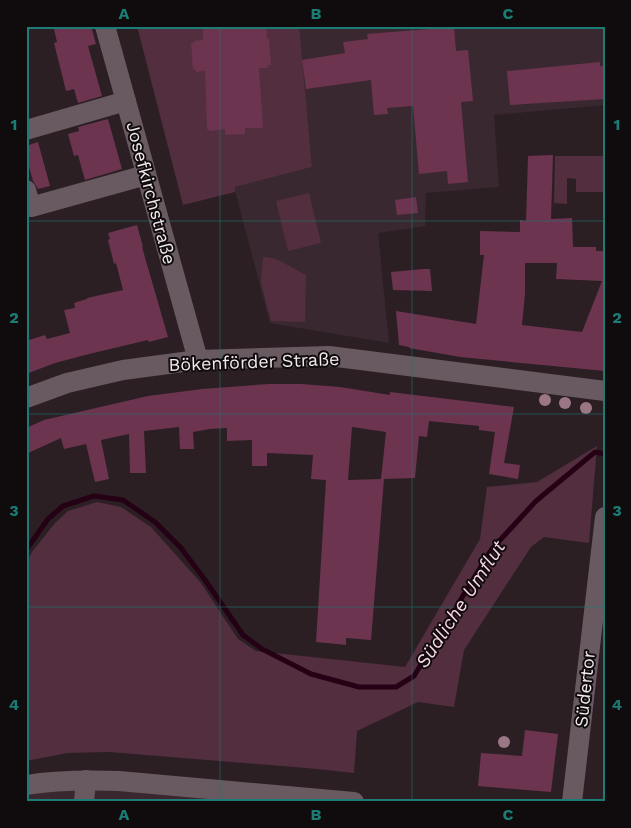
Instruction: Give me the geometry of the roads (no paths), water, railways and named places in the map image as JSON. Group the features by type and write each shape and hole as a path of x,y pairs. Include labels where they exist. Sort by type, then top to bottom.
{"street":[{"name":"Josefkirchstraße","path":"105,26 198,360"},
{"path":"26,130 126,101"},
{"path":"26,190 31,207 146,175"},
{"name":"Bökenförder Straße","path":"26,398 67,383 114,372 198,360 329,356 605,391"},
{"name":"Südertor","path":"572,802 605,517"},
{"path":"26,785 51,781 86,780 354,802"},
{"path":"84,802 86,780"}],"waterway":[{"name":"Südliche Umflut","path":"26,550 48,519 63,506 94,496 123,500 155,522 181,548 243,635 262,649 311,674 359,687 396,687 414,676 491,550 536,501 595,452 605,454"}]}
